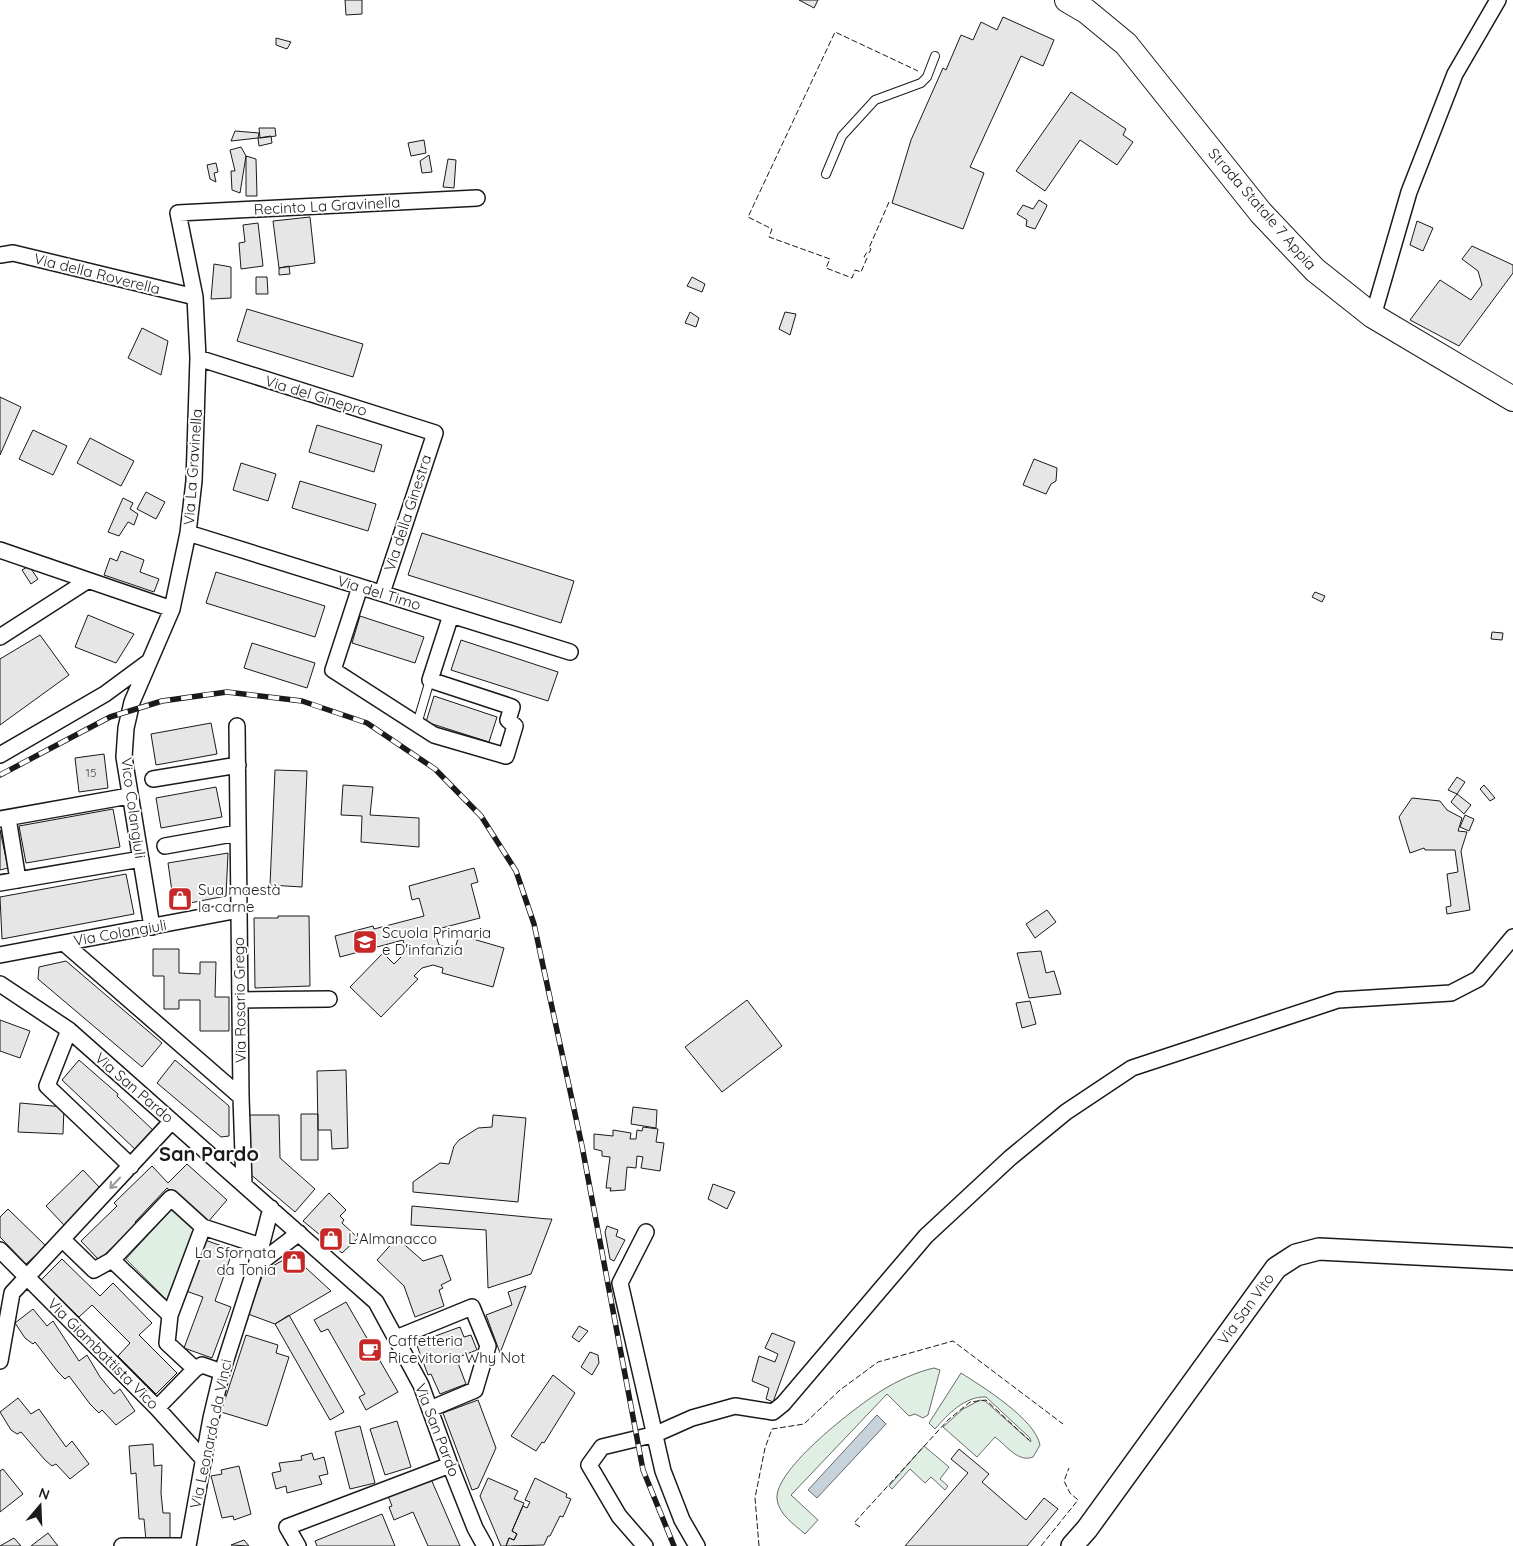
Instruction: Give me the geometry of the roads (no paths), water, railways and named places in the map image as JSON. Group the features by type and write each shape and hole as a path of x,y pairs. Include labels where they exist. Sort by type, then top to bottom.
{"main road":[{"name":"Strada Statale 7 Appia","path":"1067,0 1086,11 1126,44 1261,213 1315,270 1373,316 1513,399"}],"street":[{"path":"1373,316 1409,192 1455,74 1498,0"},
{"name":"Recinto La Gravinella","path":"178,213 477,198"},
{"name":"Via La Gravinella","path":"0,754 105,694 148,662 172,609 188,533 194,481 198,358 195,297 178,213"},
{"name":"Via della Roverella","path":"0,254 13,253 195,297"},
{"name":"Via del Ginepro","path":"198,358 434,433"},
{"name":"Via della Ginestra","path":"382,593 434,433"},
{"name":"Via del Timo","path":"188,533 570,652"},
{"path":"0,550 172,609"},
{"path":"0,637 87,581"},
{"path":"360,587 333,670 434,735 506,756 515,726 508,720 512,707 430,680 451,615"},
{"name":"Vico Colangiuli","path":"148,662 132,702 126,728 124,757 152,927"},
{"name":"Via Rosario Grego","path":"237,726 241,1097 244,1184"},
{"path":"153,779 238,765"},
{"path":"18,880 4,819 130,796"},
{"path":"165,846 238,833"},
{"path":"0,883 141,859"},
{"name":"Via Colangiuli","path":"0,955 239,910"},
{"path":"645,1546 619,1516 589,1465 602,1447 656,1434 692,1418 735,1406 757,1411 773,1412 926,1236 1010,1158 1066,1112 1132,1068 1338,1000 1451,993 1478,979 1513,937"},
{"path":"64,943 241,1097"},
{"name":"Via San Pardo","path":"0,984 69,1030 376,1302 421,1385 475,1528 485,1546"},
{"path":"240,1000 329,999"},
{"path":"69,1030 47,1086 131,1166"},
{"path":"0,1361 12,1293 172,1121"},
{"path":"62,1240 94,1270 112,1260 171,1198 203,1227 261,1246"},
{"name":"Via Leonardo da Vinci","path":"188,1546 222,1372 256,1266 271,1208"},
{"path":"195,1369 167,1344 170,1316 203,1227"},
{"path":"646,1232 620,1283 663,1470 682,1520 697,1546"},
{"path":"256,1266 299,1233"},
{"name":"Via San Vito","path":"1072,1546 1088,1529 1276,1268 1296,1255 1319,1249 1513,1259"},
{"name":"Via Giambattista Vico","path":"0,1250 157,1408 204,1460"},
{"path":"112,1260 170,1316"},
{"path":"396,1338 472,1307 488,1346 475,1390 430,1409"},
{"path":"157,1408 195,1369 202,1365 222,1372"},
{"path":"298,1546 287,1527 450,1465"},
{"path":"122,1546 188,1546"}],"lane":[{"path":"826,174 842,136 866,110 876,100 921,83 927,77 935,56"},
{"path":"417,724 430,680"}],"railway":[{"path":"0,775 110,717 162,701 227,692 302,701 367,723 435,769 481,816 516,871 534,924 582,1146 643,1470 674,1546"}],"place":[{"name":"Sua maestà la carne","path":"180,899"},
{"name":"Scuola Primaria e D'infanzia","path":"365,942"},
{"name":"L'Almanacco","path":"331,1239"},
{"name":"La Sfornata da Tonia","path":"294,1262"},
{"name":"Caffetteria Ricevitoria Why Not","path":"370,1350"}],"district":[{"name":"San Pardo","path":"209,1154"}]}
